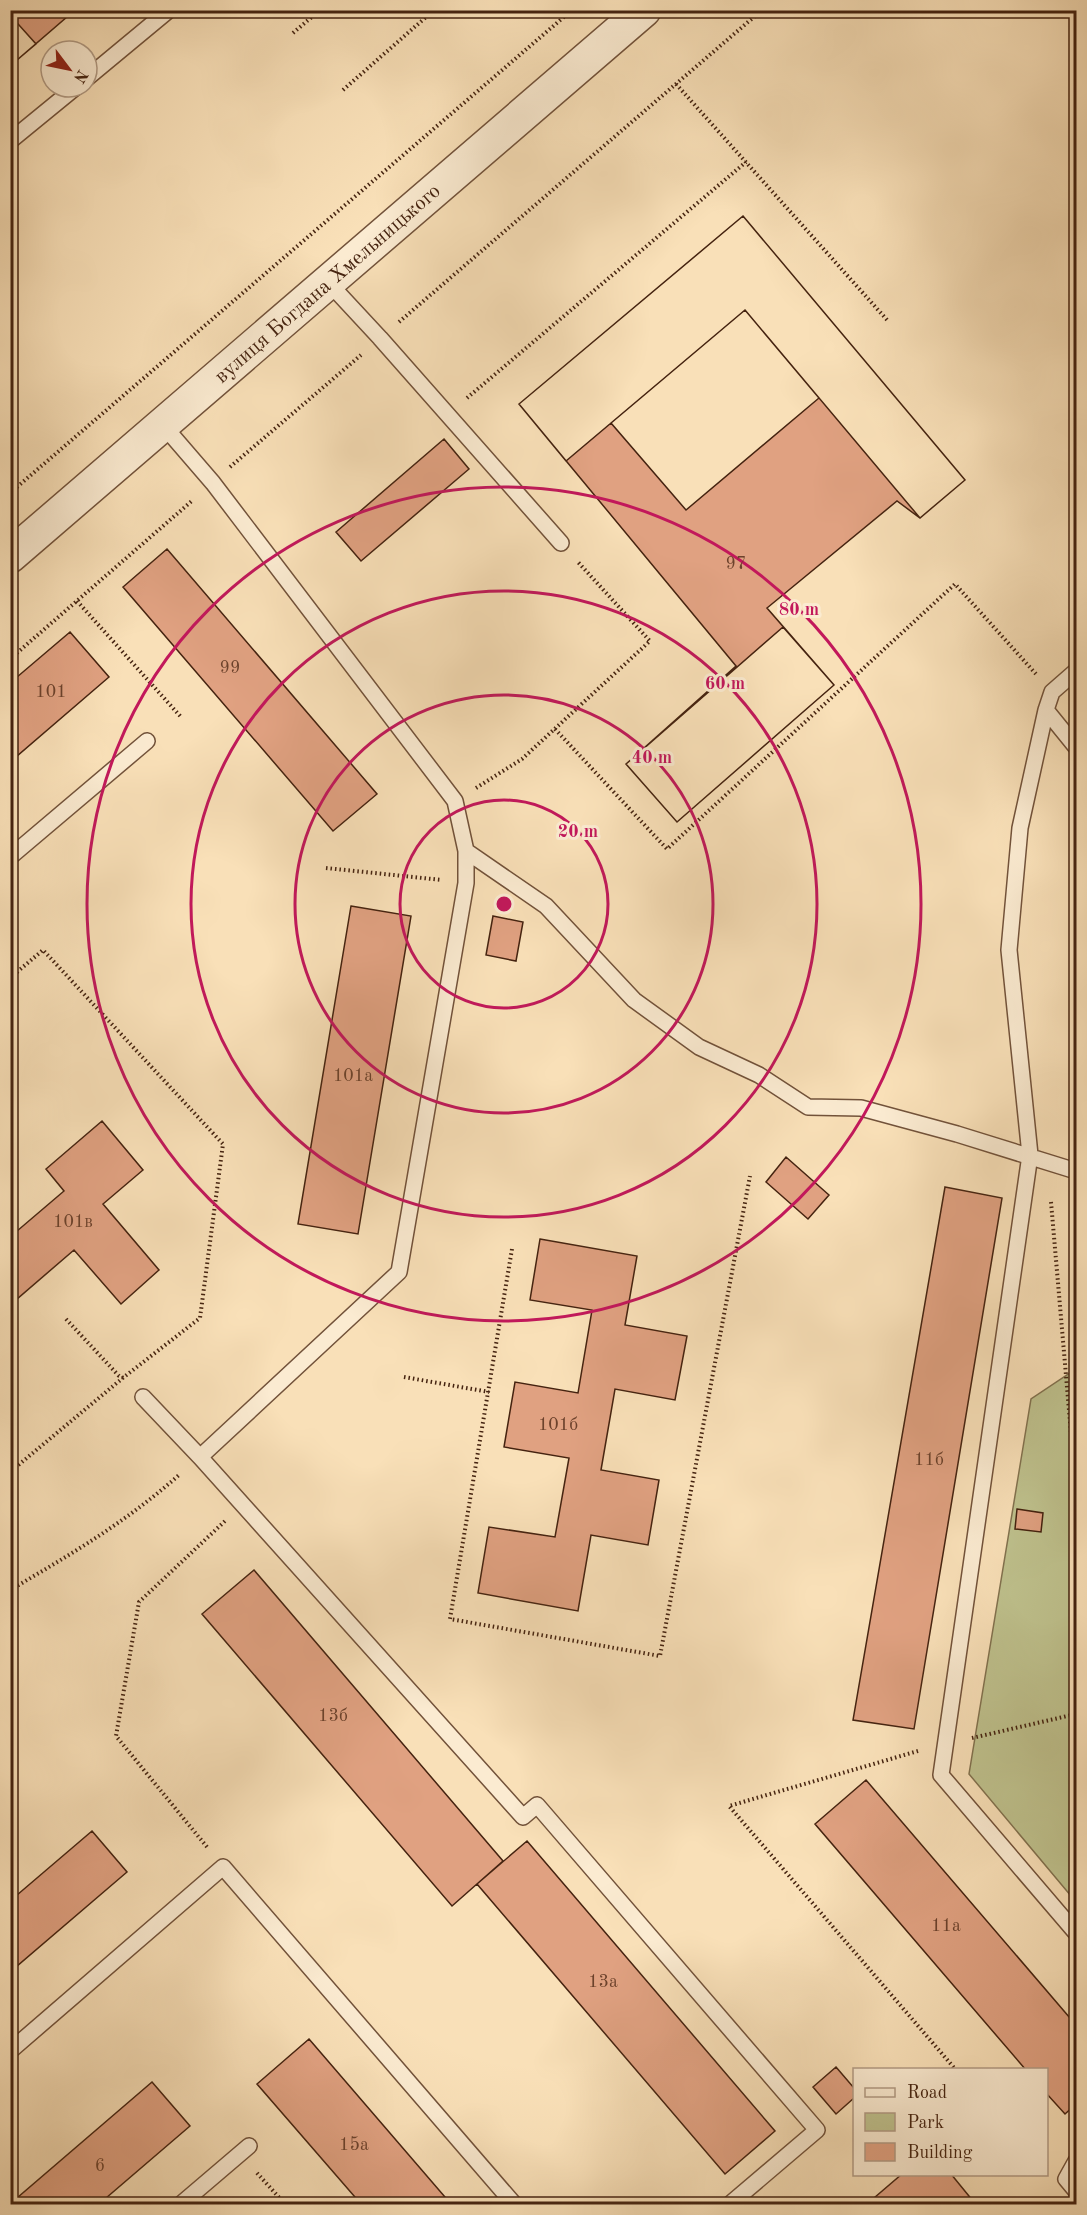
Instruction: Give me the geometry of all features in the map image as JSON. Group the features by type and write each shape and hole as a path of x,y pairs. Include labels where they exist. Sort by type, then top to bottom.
{"street":[{"name":"вулиця Богдана Хмельницького","path":"10,556 644,10"}],"lane":[{"path":"99,68 169,10"},
{"path":"10,141 61,99"},
{"path":"328,282 561,543"},
{"path":"163,425 213,483 455,801 466,851 466,883 399,1272 200,1456"},
{"path":"1077,671 1052,692 1020,828 1009,950 1030,1155 941,1775 1077,1933"},
{"path":"1046,710 1077,747"},
{"path":"10,857 147,741"},
{"path":"466,851 546,906 634,1000 699,1047 759,1075 808,1107 861,1108 1030,1155 1077,1171"},
{"path":"143,1397 200,1456 523,1817 537,1805 817,2130 730,2205"},
{"path":"10,2052 223,1867 514,2205"},
{"path":"181,2205 249,2146"},
{"path":"1077,2161 1066,2179 1077,2191"}],"path":[{"path":"294,33 320,10"},
{"path":"343,90 434,10"},
{"path":"10,493 572,10"},
{"path":"676,84 888,321"},
{"path":"447,415 746,162"},
{"path":"455,801 522,759 650,641 561,543"},
{"path":"555,729 667,849 955,584 1052,692"},
{"path":"77,601 181,717"},
{"path":"326,868 466,883"},
{"path":"10,978 43,951 223,1144 200,1318 123,1377 10,1472"},
{"path":"1047,1161 1077,1491"},
{"path":"512,1249 450,1619 660,1656 750,1176"},
{"path":"66,1319 119,1376 123,1377 143,1397"},
{"path":"404,1377 489,1392"},
{"path":"1070,1417 1077,1425"},
{"path":"10,1590 79,1550 131,1514 200,1456"},
{"path":"223,1867 116,1736 139,1602 243,1504"},
{"path":"954,2068 729,1806 945,1744 1077,1714"},
{"path":"255,2170 285,2205"}],"green space":[{"path":"1076,1369 1076,1902 969,1774 1031,1399"}],"building":[{"path":"10,10 75,10 39,39 10,66"},
{"path":"10,15 36,44 10,66"},
{"path":"743,216 965,480 920,518 897,501 767,608 834,685 677,822 626,764 736,666 519,404","holes":["745,310 819,398 686,510 611,423"]},
{"path":"743,216 965,480 920,518 745,310 566,461 519,404"},
{"path":"444,439 469,469 361,561 336,532"},
{"path":"167,549 377,794 333,831 123,587"},
{"path":"783,627 834,685 677,822 626,764"},
{"path":"70,632 109,677 10,762 10,683"},
{"path":"351,906 411,916 358,1234 298,1224"},
{"path":"493,916 523,922 516,961 486,955"},
{"path":"102,1121 143,1170 103,1204 159,1270 121,1304 74,1250 10,1305 10,1237 64,1191 46,1169"},
{"path":"786,1157 829,1195 808,1219 766,1182"},
{"path":"945,1187 1002,1198 914,1729 853,1720"},
{"path":"540,1239 637,1256 625,1325 687,1336 675,1400 615,1389 601,1470 659,1480 648,1545 591,1535 578,1611 478,1593 489,1527 555,1537 569,1458 504,1447 515,1382 578,1393 592,1310 530,1300"},
{"path":"1017,1509 1043,1513 1041,1532 1015,1529"},
{"path":"254,1570 503,1861 452,1906 202,1614"},
{"path":"866,1780 1076,2025 1076,2104 1065,2114 1048,2095 1048,2068 1024,2068 815,1824"},
{"path":"92,1831 127,1872 10,1972 10,1901"},
{"path":"527,1841 775,2131 725,2174 477,1884"},
{"path":"309,2039 451,2204 361,2204 257,2084"},
{"path":"836,2067 853,2087 853,2099 836,2114 813,2087"},
{"path":"152,2082 190,2126 99,2204 10,2204"},
{"path":"900,2176 953,2176 973,2201 970,2204 867,2204"}]}
